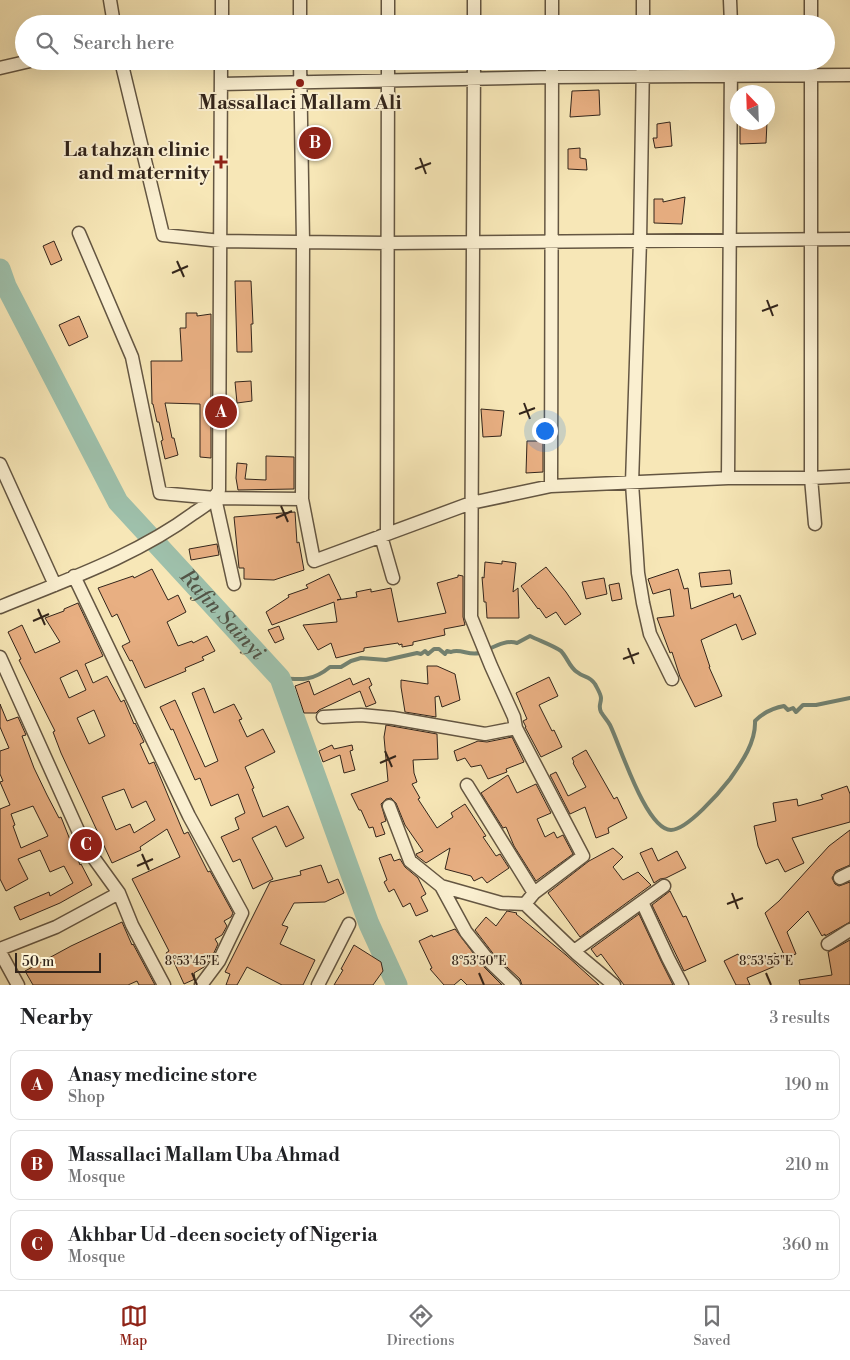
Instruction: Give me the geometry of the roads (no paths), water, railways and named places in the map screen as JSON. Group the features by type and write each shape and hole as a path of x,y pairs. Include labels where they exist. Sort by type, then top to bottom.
{"street":[{"path":"110,0 112,15"},
{"path":"222,0 222,15"},
{"path":"300,0 300,15"},
{"path":"388,0 388,15"},
{"path":"474,0 474,15"},
{"path":"552,0 552,15"},
{"path":"643,15 644,0"},
{"path":"730,0 730,15"},
{"path":"811,0 811,15"},
{"path":"0,68 15,64"},
{"path":"123,70 163,235 221,241 388,243 850,239"},
{"path":"0,607 127,554 179,524 215,498 219,490 221,70"},
{"path":"300,70 303,242 302,499 314,561 471,503 551,486 728,478 850,476"},
{"path":"388,70 384,535 393,578"},
{"path":"474,70 471,617 514,718 516,728 583,856 534,894 525,904"},
{"path":"551,486 552,70"},
{"path":"642,70 640,241 632,482 638,573 643,603 650,634 672,679"},
{"path":"728,478 731,70"},
{"path":"221,84 388,82 552,77 731,77 793,70"},
{"path":"811,70 811,478 814,524"},
{"path":"822,70 850,75"},
{"path":"79,233 132,357 160,493 215,498 302,499"},
{"path":"0,464 55,584"},
{"path":"215,498 234,584"},
{"path":"74,576 189,816 242,913 219,961 201,985"},
{"path":"0,658 85,846 119,893 132,925 164,985"},
{"path":"323,717 361,715 393,718 485,734 516,728"},
{"path":"466,786 534,894"},
{"path":"389,806 410,861 441,886 466,932 489,961 514,985"},
{"path":"441,886 502,903 525,904 574,951 614,985"},
{"path":"574,951 664,886"},
{"path":"18,985 0,951 56,927 119,893"},
{"path":"642,902 682,985"},
{"path":"318,985 349,924"},
{"path":"828,944 850,930"}],"waterway":[{"name":"Rafin Sainyi","path":"0,269 6,286 118,502 280,678 369,924 397,985"},
{"path":"280,678 307,679 324,672 330,667 341,667 361,658 386,660 417,653 421,654 425,651 428,654 434,649 439,649 445,654 447,651 475,654 503,643 517,643 530,636 561,651 575,670 591,679 595,684 601,696 600,710 610,725 643,802 652,816 662,826 671,830 686,824 711,801 730,779 751,744 755,721 762,715 772,709 784,706 788,710 793,708 796,712 803,705 816,705 850,698"}],"place":[{"name":"Massallaci Mallam Ali","path":"300,83"},
{"name":"Massallaci Mallam Uba Ahmad","path":"315,143"},
{"name":"La tahzan clinic and maternity","path":"221,162"},
{"name":"Anasy medicine store","path":"221,412"},
{"name":"Akhbar Ud -deen society of Nigeria","path":"86,845"}]}
